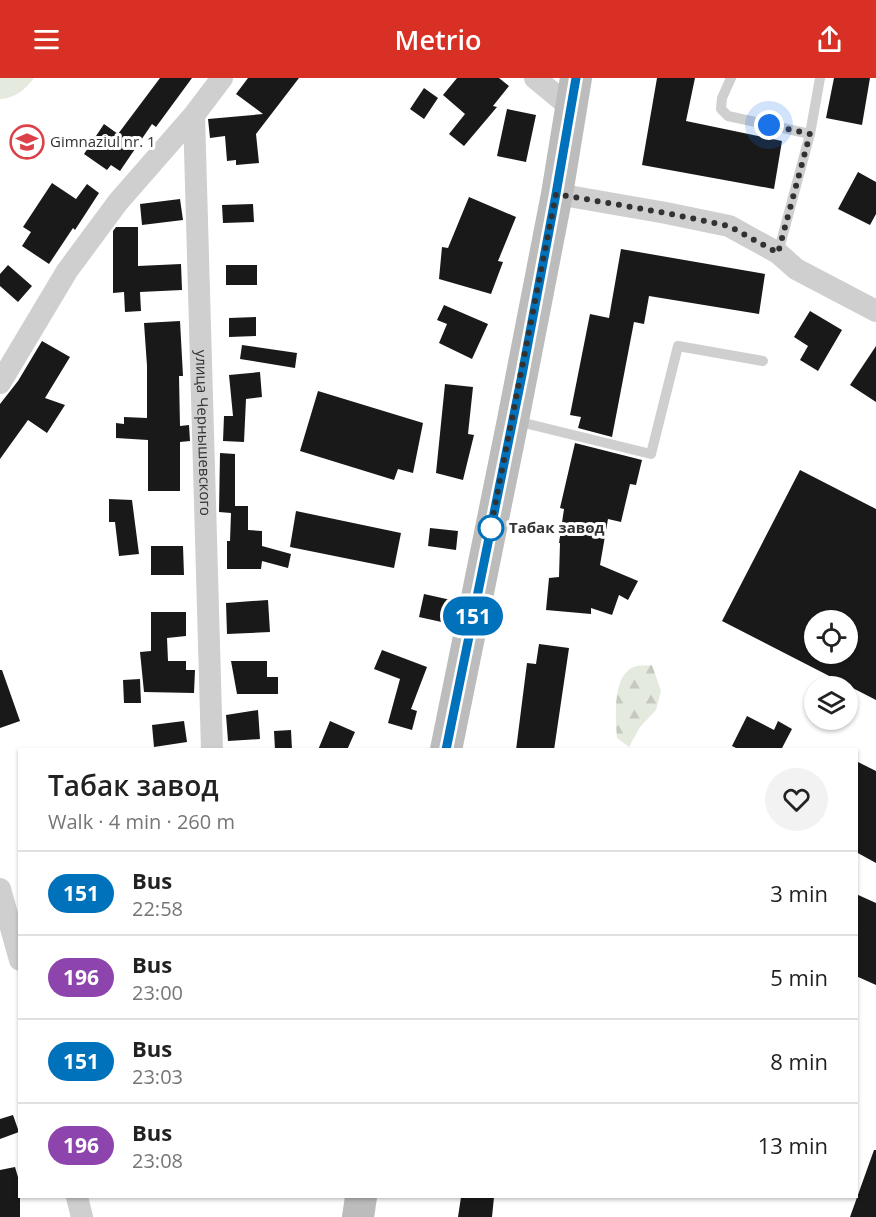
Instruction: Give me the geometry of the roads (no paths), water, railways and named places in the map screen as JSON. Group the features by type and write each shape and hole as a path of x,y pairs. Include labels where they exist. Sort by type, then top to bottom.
{"street":[{"path":"0,383 66,271 118,202 194,115 222,78"},
{"path":"446,748 513,420 573,92 535,78"},
{"name":"улица Чернышевского","path":"194,115 212,748"},
{"path":"556,194 729,226 778,253 796,268 876,312"},
{"path":"0,889 18,953"},
{"path":"77,1198 82,1217"},
{"path":"358,1217 361,1198"}],"lane":[{"path":"731,78 722,98 721,109 728,116 810,134"},
{"path":"778,253 810,134 820,78"},
{"path":"513,420 651,454 678,346 763,361"}],"place":[{"name":"Gimnaziul nr. 1","path":"27,142"},
{"name":"Табак завод","path":"491,528"}]}
